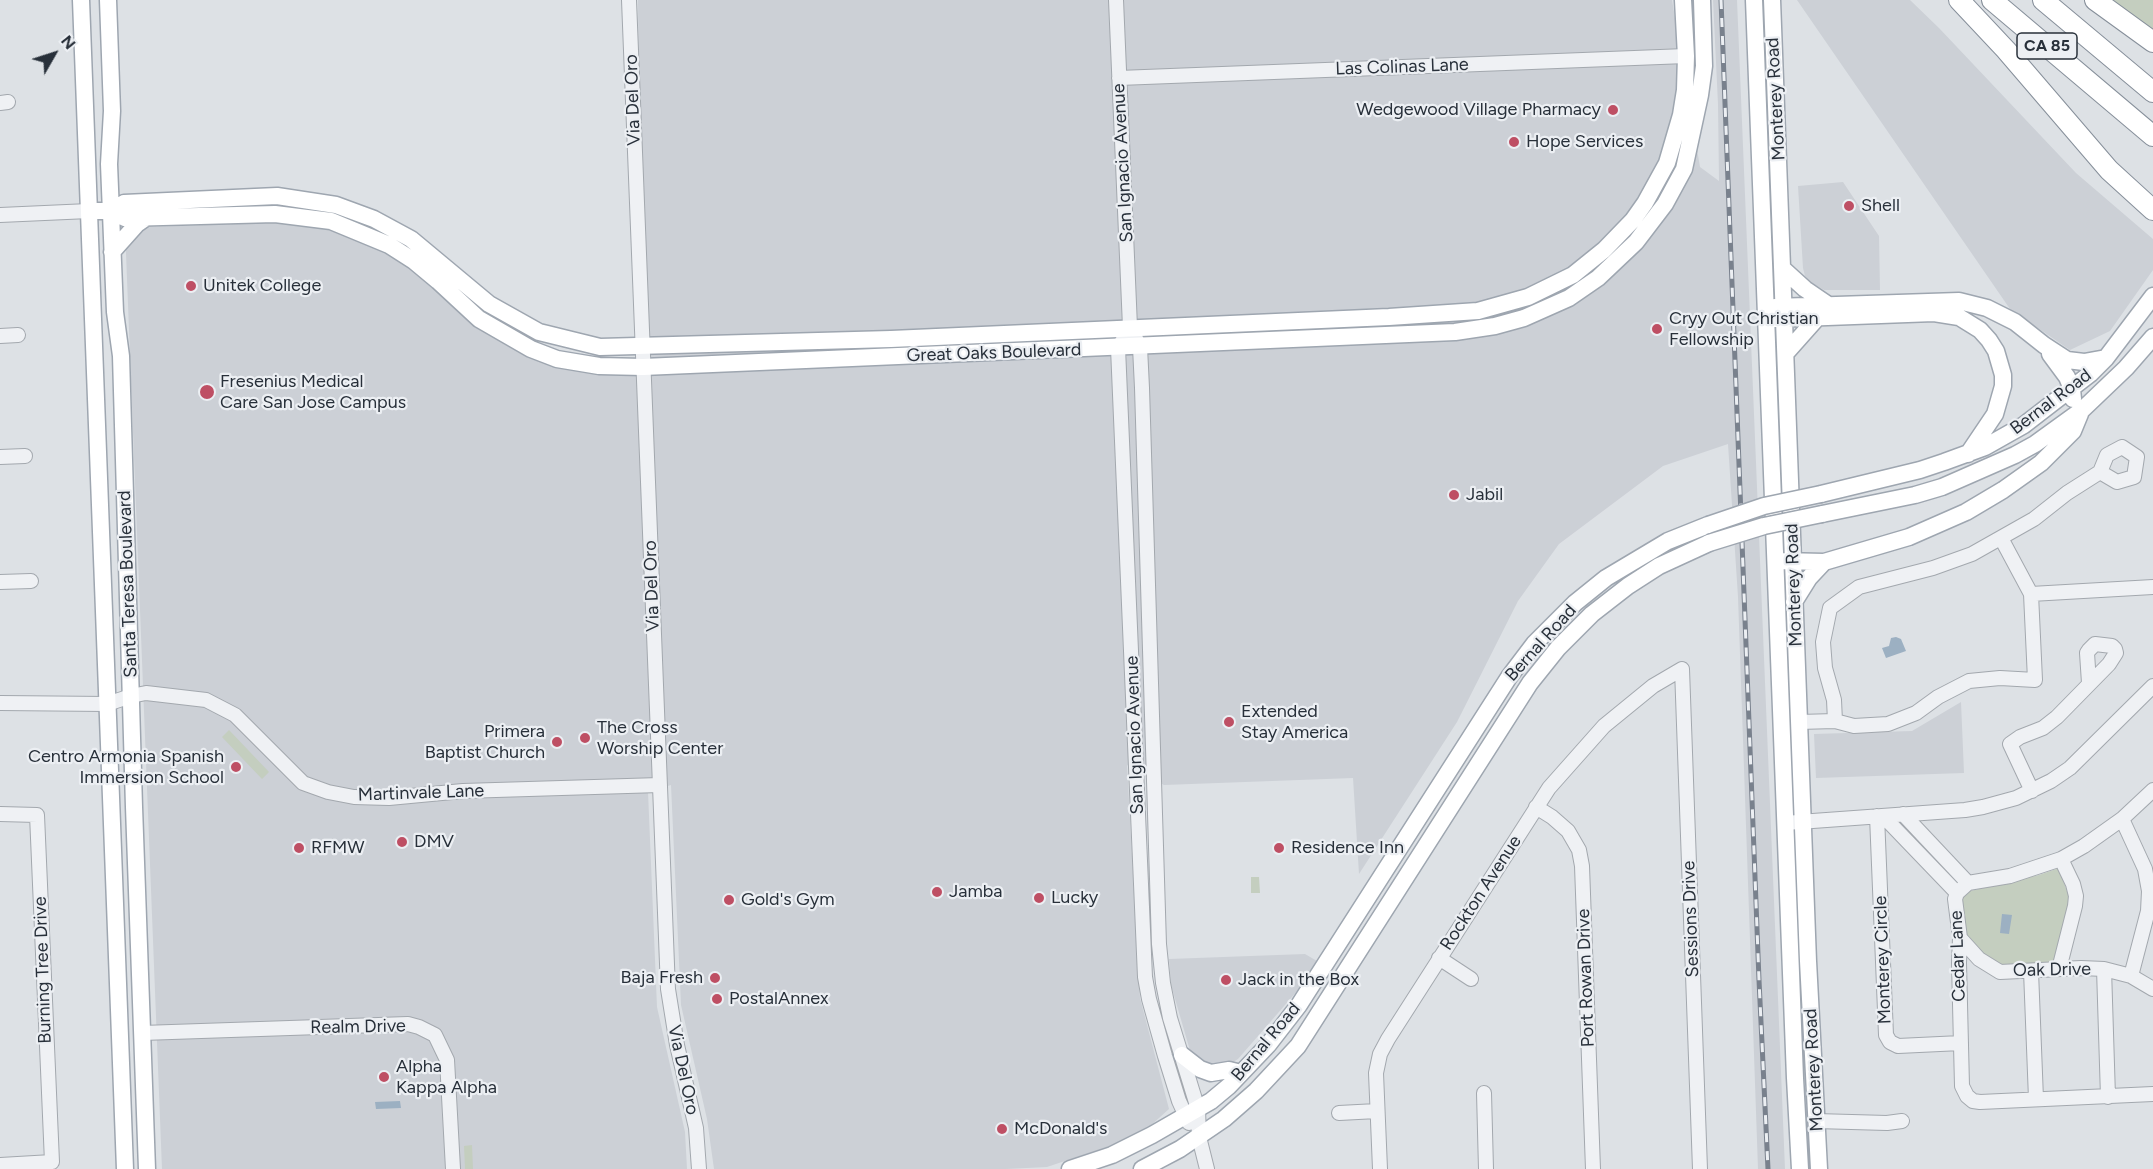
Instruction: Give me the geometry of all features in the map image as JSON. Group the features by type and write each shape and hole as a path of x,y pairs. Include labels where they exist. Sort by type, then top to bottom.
{"highway":[{"path":"1959,0 2006,50 2109,170 2153,210"},
{"name":"CA 85","path":"1992,0 2153,136"},
{"name":"CA 85","path":"2043,0 2153,92"},
{"path":"2095,0 2153,42"}],"main road":[{"name":"Santa Teresa Boulevard","path":"81,0 125,1169"},
{"name":"Santa Teresa Boulevard","path":"108,0 112,111 109,164 115,312 121,356 147,1169"},
{"name":"Great Oaks Boulevard","path":"147,209 277,196 336,205 374,219 411,239 489,304 539,332 600,347 891,339 1353,319 1478,311 1509,304 1552,286 1588,264 1633,220 1662,173 1675,141 1681,115 1685,90 1686,56 1683,0"},
{"name":"Great Oaks Boulevard","path":"90,212 111,211 124,202 147,209 275,214 331,221 367,234 406,256 438,281 479,319 531,349 557,359 599,366 643,367 1455,332 1495,326 1524,318 1559,303 1598,278 1636,242 1665,204 1684,169 1700,95 1704,66 1702,0"},
{"name":"Monterey Road","path":"1754,0 1800,1169"},
{"name":"Monterey Road","path":"1772,0 1794,602 1819,1169"},
{"path":"1686,56 1693,59 1695,63 1695,87 1700,95"},
{"path":"109,164 126,192 147,209 112,252"},
{"path":"1783,269 1805,289 1823,311"},
{"name":"Bernal Road","path":"1070,1169 1132,1146 1211,1101 1229,1086 1268,1045 1299,1005 1509,676 1534,644 1575,603 1606,578 1668,541 1708,525 1764,506 1920,470 1985,447 2024,425 2072,389 2106,358 2153,296"},
{"path":"1786,353 1823,311 1959,301 1987,308 2015,322 2067,360 2076,362 2106,358"},
{"path":"1766,313 1823,311 1934,313 1959,317 1980,330 1996,351 2002,369 2003,386 1995,414 1968,453"},
{"path":"1353,319 1353,336"},
{"name":"Bernal Road","path":"1142,1169 1199,1137 1224,1119 1256,1091 1298,1046 1517,703 1558,648 1592,614 1659,566 1709,543 1747,531 1915,495 1942,487 2015,455 2068,422 2082,410 2126,368 2153,336"},
{"path":"884,357 891,339"},
{"path":"2044,345 2067,377 2072,389 2073,404 2068,422"},
{"path":"1775,561 1824,562 1909,537 1948,521 1984,502 2024,476 2046,458 2073,431 2082,410"},
{"path":"1794,602 1809,578 1824,562"},
{"path":"1182,1055 1200,1069 1210,1073 1229,1070 1241,1073"}],"street":[{"name":"Via Del Oro","path":"629,0 670,1012 696,1128 699,1169"},
{"name":"San Ignacio Avenue","path":"1116,0 1130,327 1140,347 1159,944 1163,983 1170,1018 1182,1055 1191,1113"},
{"name":"Las Colinas Lane","path":"1119,78 1686,56"},
{"path":"0,215 90,212"},
{"path":"1118,348 1130,327"},
{"path":"0,336 18,335"},
{"name":"San Ignacio Avenue","path":"1118,348 1146,986 1155,1022 1191,1113 1207,1169"},
{"path":"0,457 25,456"},
{"path":"1835,721 1834,700 1825,668 1823,642 1830,608 1859,587 1933,568 1972,554 2034,519 2067,492 2100,472"},
{"path":"1800,722 1835,721 1854,726 1888,724 1916,712 1969,681 2000,678 2035,680 2031,594 2001,538"},
{"path":"0,582 31,581"},
{"path":"2031,594 2153,587"},
{"name":"Rockton Avenue","path":"1380,1169 1376,1073 1380,1054 1388,1039 1549,788 1604,726 1653,687 1682,669"},
{"name":"Sessions Drive","path":"1682,669 1700,1169"},
{"path":"2032,791 2010,744 2020,736 2043,728 2050,723 2089,683"},
{"path":"1785,823 1983,807 2032,791 2070,768 2153,686"},
{"name":"Martinvale Lane","path":"0,703 106,704 146,693 206,700 235,716 303,783 328,792 354,797 389,798 463,791 660,785"},
{"path":"1903,814 1973,882 2010,876 2061,859 2122,819 2153,790"},
{"name":"Port Rowan Drive","path":"1536,807 1568,831 1579,850 1582,866 1593,1169"},
{"name":"Burning Tree Drive","path":"0,814 36,815 51,1162 0,1165"},
{"path":"1880,816 1957,893"},
{"name":"Monterey Circle","path":"1880,816 1886,1035 1890,1042 1898,1046 1961,1043"},
{"path":"2122,819 2145,869 2149,891 2148,911 2131,976"},
{"path":"1139,838 1156,842"},
{"path":"2059,969 2076,896 2061,859"},
{"name":"Cedar Lane","path":"1961,1043 1960,938 1955,898 1957,893 1973,882"},
{"name":"Oak Drive","path":"1960,938 1979,959 2000,972 2104,969 2131,976 2153,989"},
{"path":"1439,958 1471,979"},
{"path":"2104,969 2108,1097"},
{"path":"2031,970 2036,1099"},
{"name":"Realm Drive","path":"142,1033 408,1024 419,1027 435,1035 447,1060 453,1169"},
{"path":"1961,1043 1962,1086 1967,1096 1973,1101 2153,1094"},
{"path":"1484,1093 1486,1169"},
{"path":"1339,1113 1377,1111"},
{"path":"1816,1121 1887,1123 1902,1121"}],"shaded area":[{"path":"638,0 1672,0 1700,167 1719,181 1713,0 1737,0 1785,1169 1758,1169 1738,597 1728,444 1663,466 1559,544 1518,601 1457,722 1359,874 1353,778 1164,785 1127,765 1140,998 1169,1109 1139,1136 1047,1167 714,1169 707,1119 681,1005 671,785 648,792 657,1007 685,1132 687,1169 162,1169 125,228 287,222 360,235 416,272 484,332 545,361 641,362"},
{"path":"1797,0 1910,0 2076,173 2153,239 2153,270 2110,331 2070,350 2010,309"},
{"path":"1843,182 1879,236 1880,290 1824,290 1810,282 1805,276 1798,186"},
{"path":"1961,702 1964,773 1816,778 1814,734 1912,731"},
{"path":"1305,954 1317,961 1298,990 1238,1059 1217,1072 1191,1054 1171,985 1169,959"}],"green space":[{"path":"2102,0 2153,0 2153,36"},
{"path":"229,730 269,772 262,779 222,737"},
{"path":"2059,868 2072,906 2054,970 2000,969 1963,936 1960,898 1970,891"},
{"path":"1251,877 1259,877 1260,893 1251,893"},
{"path":"472,1145 473,1169 465,1169 464,1146"}],"water":[{"path":"1891,638 1901,639 1906,651 1886,658 1882,648 1889,646"},
{"path":"2002,914 2012,915 2009,934 2000,933"},
{"path":"400,1101 401,1108 376,1109 375,1102"}],"railway":[{"path":"1721,0 1768,1169"}],"place":[{"name":"Wedgewood Village Pharmacy","path":"1613,110"},
{"name":"Hope Services","path":"1514,142"},
{"name":"Shell","path":"1849,206"},
{"name":"Unitek College","path":"191,286"},
{"name":"Cryy Out Christian Fellowship","path":"1657,329"},
{"name":"Fresenius Medical Care San Jose Campus","path":"207,392"},
{"name":"Jabil","path":"1454,495"},
{"name":"Extended Stay America","path":"1229,722"},
{"name":"The Cross Worship Center","path":"585,738"},
{"name":"Primera Baptist Church","path":"557,742"},
{"name":"Centro Armonia Spanish Immersion School","path":"236,767"},
{"name":"DMV","path":"402,842"},
{"name":"RFMW","path":"299,848"},
{"name":"Residence Inn","path":"1279,848"},
{"name":"Jamba","path":"937,892"},
{"name":"Lucky","path":"1039,898"},
{"name":"Gold's Gym","path":"729,900"},
{"name":"Baja Fresh","path":"715,978"},
{"name":"Jack in the Box","path":"1226,980"},
{"name":"PostalAnnex","path":"717,999"},
{"name":"Alpha Kappa Alpha","path":"384,1077"},
{"name":"McDonald's","path":"1002,1129"}]}
